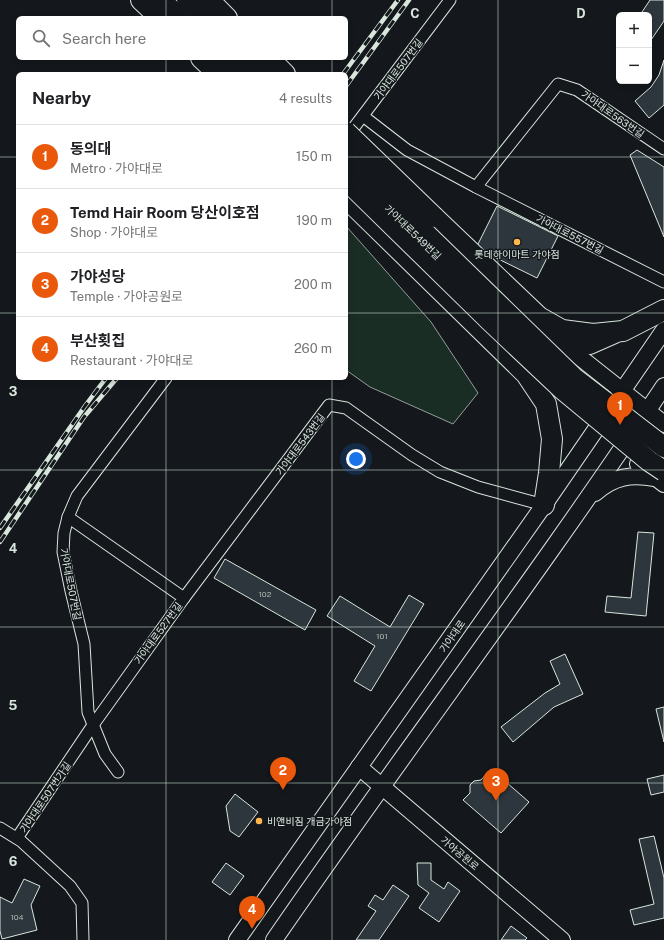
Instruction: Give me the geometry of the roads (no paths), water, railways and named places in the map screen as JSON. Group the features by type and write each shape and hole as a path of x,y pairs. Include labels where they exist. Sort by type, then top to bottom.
{"highway":[{"path":"141,0 158,16"},
{"path":"161,0 178,16"},
{"path":"187,0 204,16"},
{"path":"209,0 225,16"},
{"path":"203,60 216,72"},
{"path":"223,60 235,72"},
{"path":"248,60 261,72"},
{"path":"271,60 283,72"},
{"path":"348,134 539,317 562,330 594,334 623,331 664,310"},
{"path":"348,158 574,378 664,447"},
{"path":"348,182 562,389 644,456 662,478"},
{"path":"348,200 526,374 546,404 552,439 544,506"}],"main road":[{"path":"176,0 192,16"},
{"path":"237,60 249,72"},
{"name":"가야대로549번길","path":"348,169 480,297"},
{"path":"480,297 597,427 620,450 662,478"},
{"path":"480,297 542,334 563,344 664,424"},
{"name":"가야대로","path":"237,940 544,506 664,330"},
{"path":"563,344 590,346 623,331"},
{"path":"514,334 550,394 547,413"},
{"path":"274,940 584,504 664,386"},
{"path":"584,504 602,487 616,479 639,475 662,478"},
{"name":"가야공원로","path":"359,767 562,940"}],"street":[{"name":"가야대로507번길","path":"348,135 450,0"},
{"name":"가야대로563번길","path":"476,187 558,84 577,90 664,150"},
{"name":"가야대로557번길","path":"363,116 407,150 476,187 664,282"},
{"name":"가야대로507번길","path":"118,772 105,754 88,712 84,644 63,552 64,533 68,517 77,496 164,380"},
{"name":"가야대로543번길","path":"184,598 329,405 346,408 390,440 440,472 478,487 544,506"},
{"name":"가야대로527번길","path":"68,517 184,598 93,725"},
{"name":"가야대로507번가길","path":"17,838 93,725"},
{"name":"가야대로507번가길","path":"0,828 21,841 70,886 82,903 84,940"}],"railway":[{"path":"344,72 398,0"},
{"path":"348,83 409,0"},
{"path":"0,528 104,380"},
{"path":"0,542 84,417 115,380"}],"place":[{"name":"롯데하이마트 가야점","path":"517,242"},
{"name":"동의대","path":"620,425"},
{"name":"Temd Hair Room 당산이호점","path":"283,790"},
{"name":"가야성당","path":"496,801"},
{"name":"비앤비짐 개금가야점","path":"259,821"},
{"name":"부산횟집","path":"252,929"}]}
